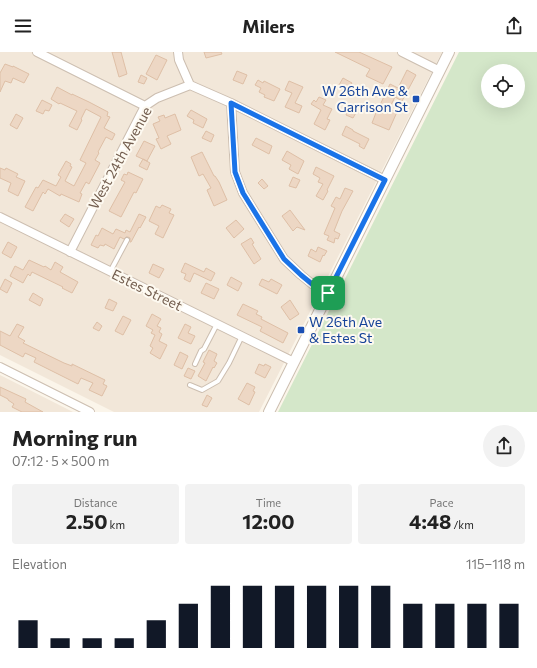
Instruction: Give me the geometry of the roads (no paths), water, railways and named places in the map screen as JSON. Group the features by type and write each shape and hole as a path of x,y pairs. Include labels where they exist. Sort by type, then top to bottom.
{"street":[{"path":"37,52 145,106"},
{"path":"178,52 179,60 190,85 231,103 385,180"},
{"path":"402,52 440,71"},
{"path":"268,412 450,52"},
{"name":"West 24th Avenue","path":"70,252 145,106 157,98 190,85"},
{"path":"231,103 235,172 243,193 284,259 312,284 328,293"},
{"name":"Estes Street","path":"0,217 294,362"},
{"path":"0,367 90,412"}],"lane":[{"path":"110,272 127,240"},
{"path":"195,364 217,324"},
{"path":"190,385 202,390 218,381 229,363 242,336"}],"place":[{"name":"W 26th Ave & Garrison St","path":"416,99"},
{"name":"W 26th Ave & Estes St","path":"301,330"}]}
